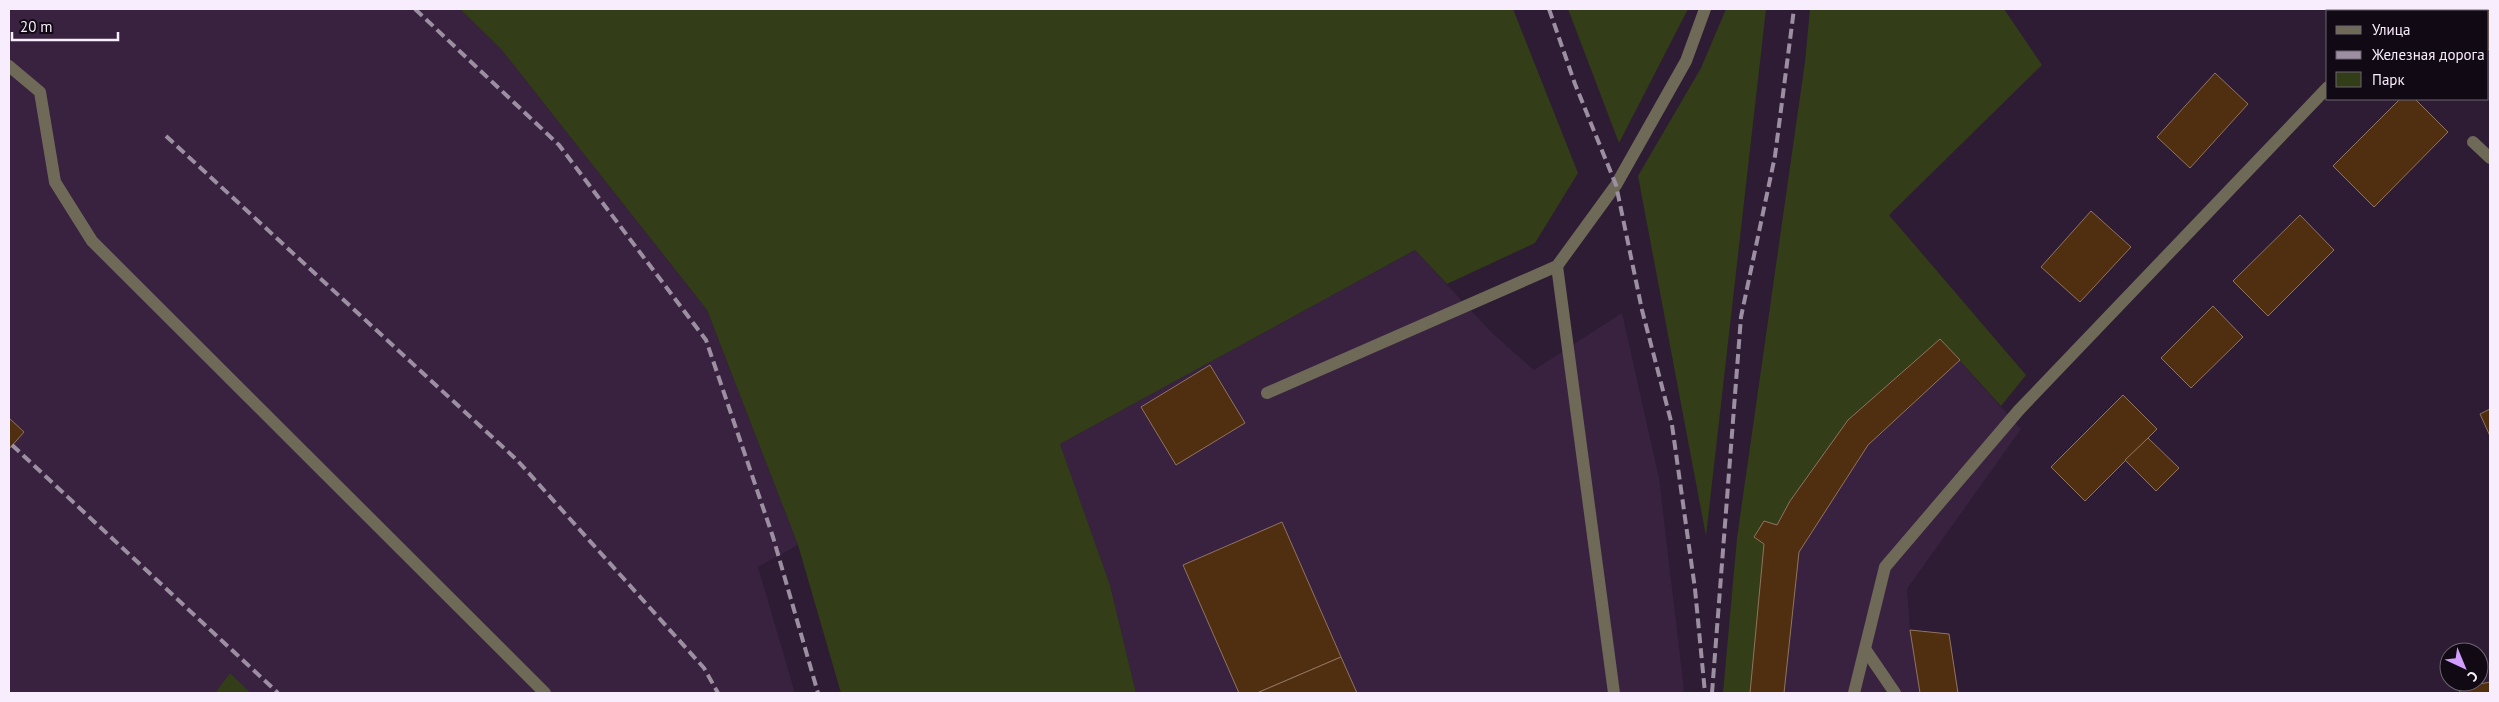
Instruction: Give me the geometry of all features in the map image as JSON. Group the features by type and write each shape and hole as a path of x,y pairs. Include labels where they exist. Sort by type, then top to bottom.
{"lane":[{"path":"1267,393 1557,266 1616,185 1686,61 1705,9"},
{"path":"9,66 40,92 55,182 92,241 545,693"},
{"path":"1854,693 1885,567 2018,410 2326,89"},
{"path":"2473,142 2490,158"},
{"path":"1557,266 1614,693"},
{"path":"1865,649 1895,693"}],"shaded area":[{"path":"9,9 460,9 501,49 707,310 798,545 758,567 795,693 251,693 230,673 215,693 9,693"},
{"path":"1415,250 1492,333 1534,370 1622,313 1659,478 1684,690 1682,693 1136,693 1110,585 1060,444"},
{"path":"1940,339 2021,429 1907,589 1910,630 1949,634 1958,693 1750,693 1764,544 1790,501 1848,420"}],"green space":[{"path":"460,9 1513,9 1578,173 1535,243 1447,284 1415,250 1060,444 1110,585 1136,693 841,693 798,545 707,310 501,49"},
{"path":"1568,9 1688,9 1619,143"},
{"path":"1726,9 1766,9 1706,536 1638,176 1701,68"},
{"path":"1810,9 2004,9 2042,65 1889,215 2026,375 2001,406 1940,339 1848,420 1790,501 1777,525 1764,521 1755,536 1764,544 1750,693 1723,693 1737,538 1805,62"},
{"path":"230,673 251,693 215,693"}],"building":[{"path":"2325,9 2354,9 2352,10"},
{"path":"2490,9 2490,51 2489,10 2446,10"},
{"path":"2215,73 2248,104 2190,168 2157,137"},
{"path":"2399,100 2416,100 2448,132 2374,207 2333,166"},
{"path":"2091,211 2131,247 2080,302 2041,267"},
{"path":"2300,215 2334,250 2268,316 2233,281"},
{"path":"2213,306 2243,337 2191,388 2161,358"},
{"path":"1940,339 1960,360 1868,445 1799,552 1784,693 1750,693 1764,544 1754,537 1764,521 1777,525 1790,501 1848,420"},
{"path":"1210,365 1245,423 1176,465 1141,407"},
{"path":"2123,395 2157,429 2085,501 2051,467"},
{"path":"2490,409 2490,436 2480,414"},
{"path":"9,418 24,432 9,449"},
{"path":"2148,438 2179,468 2156,491 2125,460"},
{"path":"1282,522 1341,657 1257,693 1239,693 1183,565"},
{"path":"1910,630 1949,634 1958,693 1920,693"},
{"path":"1341,657 1357,693 1257,693"},
{"path":"2489,682 2490,693 2460,693 2489,692"}],"railway":[{"path":"415,9 559,145 706,340 773,537 818,693"},
{"path":"1549,9 1575,84 1616,185 1642,310 1672,425 1695,589 1705,693"},
{"path":"1712,693 1741,317 1775,156 1794,9"},
{"path":"166,136 517,460 704,668 718,693"},
{"path":"12,445 278,693"}]}
